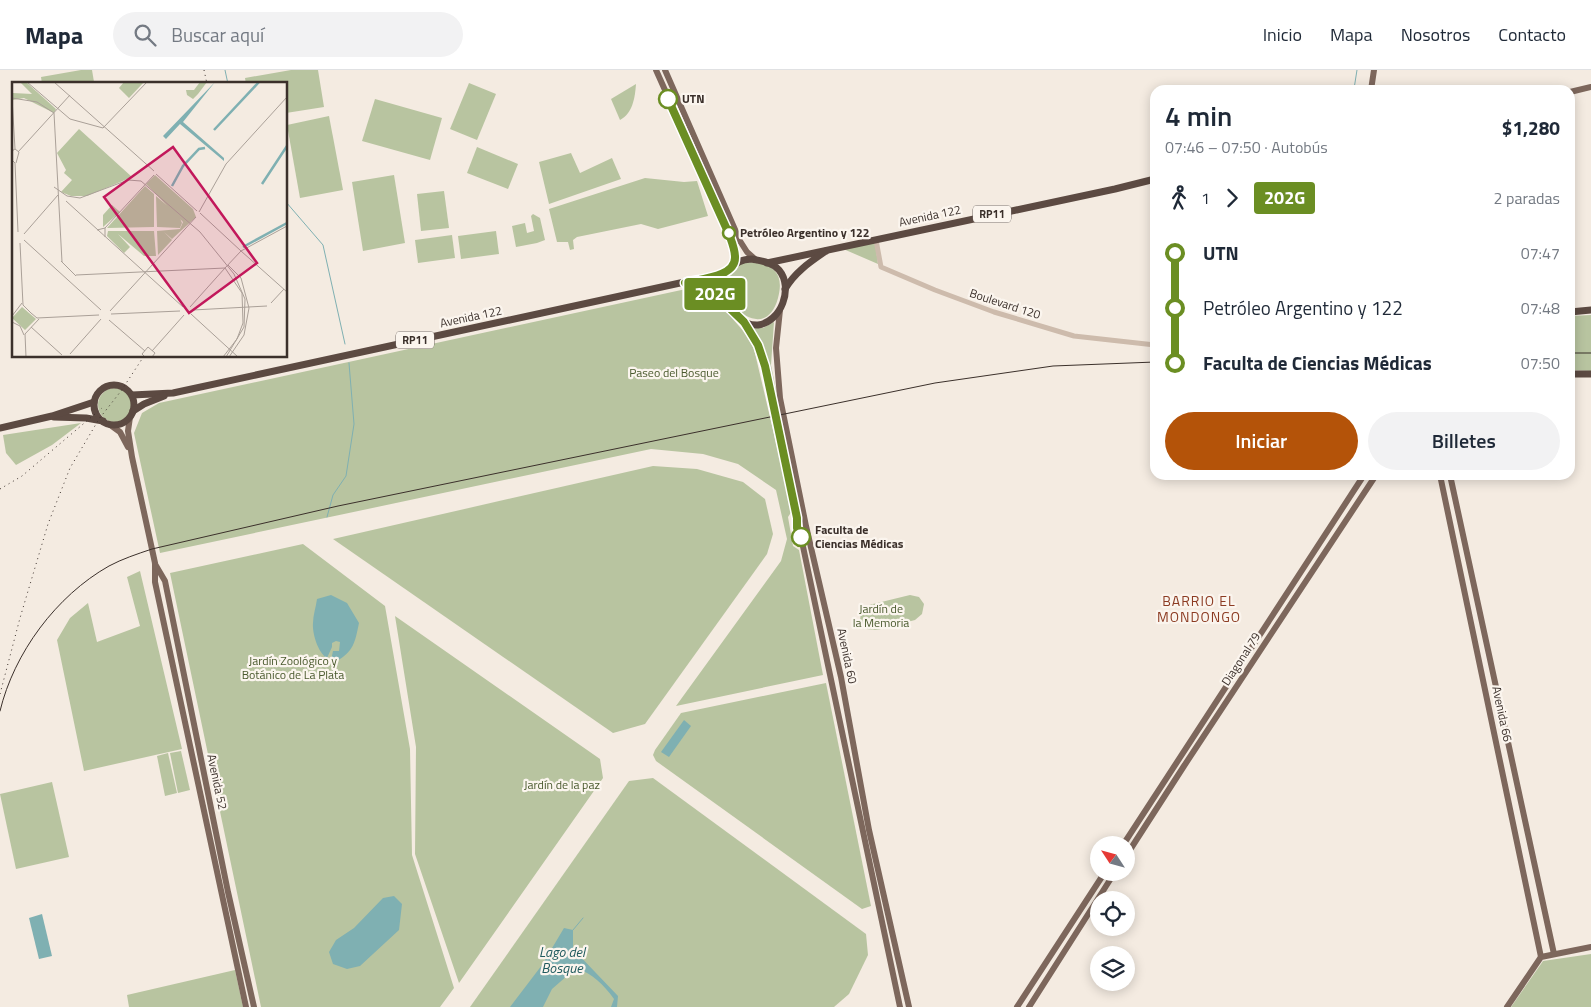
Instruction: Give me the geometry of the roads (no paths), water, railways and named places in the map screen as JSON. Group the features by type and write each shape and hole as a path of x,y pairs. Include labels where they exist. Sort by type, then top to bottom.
{"highway":[{"name":"Avenida 122","path":"767,262 1150,180"},
{"name":"Avenida 122","path":"785,289 790,280 800,270 828,249"},
{"name":"RP11","path":"733,265 742,260 767,262"},
{"path":"767,262 774,265 783,276 785,289"},
{"path":"724,301 722,287 726,273 733,265"},
{"name":"Avenida 122","path":"132,396 173,393 726,273"},
{"name":"Avenida 122","path":"685,283 706,288 724,301"},
{"name":"RP11","path":"780,310 785,289"},
{"name":"RP11","path":"724,301 733,313 744,322"},
{"path":"744,322 760,325 774,317 780,310"},
{"path":"1575,312 1591,310"},
{"path":"1575,374 1591,374"},
{"name":"RP11","path":"0,428 52,416 94,402 97,394 103,388 110,385 122,386 132,396"},
{"name":"Avenida 122","path":"132,414 144,404 173,393"},
{"path":"132,396 134,401 132,414"},
{"path":"94,402 96,414 106,423"},
{"name":"RP11","path":"52,416 86,418 117,425 124,422 132,414"}],"main road":[{"path":"656,70 729,234 735,256 733,265"},
{"path":"665,70 740,241 747,252 756,260"},
{"path":"1372,85 1374,70"},
{"path":"1575,91 1591,87"},
{"name":"Avenida 60","path":"780,310 776,348 780,398 806,526 841,678 869,830 908,1007"},
{"name":"Avenida 60","path":"744,322 758,345 765,366 797,518 797,528 803,547 900,1007"},
{"name":"Avenida 52","path":"132,414 128,430 132,458 155,563 155,582 246,1007"},
{"name":"Avenida 52","path":"106,423 120,432 132,458"},
{"name":"Diagonal 79","path":"1128,836 1361,480"},
{"name":"Diagonal 79","path":"1135,842 1373,480"},
{"name":"Avenida 66","path":"1441,480 1541,957"},
{"name":"Avenida 66","path":"1451,480 1554,954"},
{"name":"Avenida 52","path":"155,563 165,581 228,892 254,1007"},
{"path":"1017,1007 1098,881"},
{"path":"1029,1007 1109,881"},
{"path":"1507,1007 1541,957 1591,947"}],"street":[{"name":"Boulevard 120","path":"876,240 881,267 935,290 994,312 1074,336 1150,344"}],"water":[{"path":"331,595 347,603 359,623 353,646 335,662 331,660 333,651 339,651 340,642 332,643 327,658 318,647 313,627 317,599"},
{"path":"684,720 691,726 669,757 661,752"},
{"path":"394,896 402,904 399,930 360,966 347,969 333,964 329,952 336,940 354,928 383,898"},
{"path":"42,914 52,956 39,959 29,918"},
{"name":"Lago del Bosque","path":"564,928 573,930 573,949 618,996 617,1007 611,1007 614,999 602,984 593,976 576,968 552,989 543,1007 510,1007 542,965"}],"waterway":[{"path":"225,70 228,82"},
{"path":"1355,85 1357,70"},
{"path":"288,204 323,245 345,344"},
{"path":"327,517 333,495 346,476 354,424 349,363"},
{"path":"573,930 583,918"}],"tram line":[{"path":"1575,353 1591,353"},
{"path":"0,711 15,668 40,628 55,610 90,578 109,566 152,549 338,506 935,383 1053,366 1150,362"}],"railway":[{"path":"204,70 207,82"},
{"path":"0,694 48,524 70,468 99,419 121,391 143,358"},
{"path":"0,489 22,476 102,408"}],"place":[{"name":"UTN","path":"668,99"},
{"name":"Petróleo Argentino y 122","path":"729,233"},
{"name":"Faculta de Ciencias Médicas","path":"801,537"}],"district":[{"name":"BARRIO EL MONDONGO","path":"1199,610"}],"park label":[{"name":"Paseo del Bosque","path":"674,373"},
{"name":"Jardín de la Memoria","path":"881,616"},
{"name":"Jardín Zoológico y Botánico de La Plata","path":"293,668"},
{"name":"Jardín de la paz","path":"562,785"}]}
